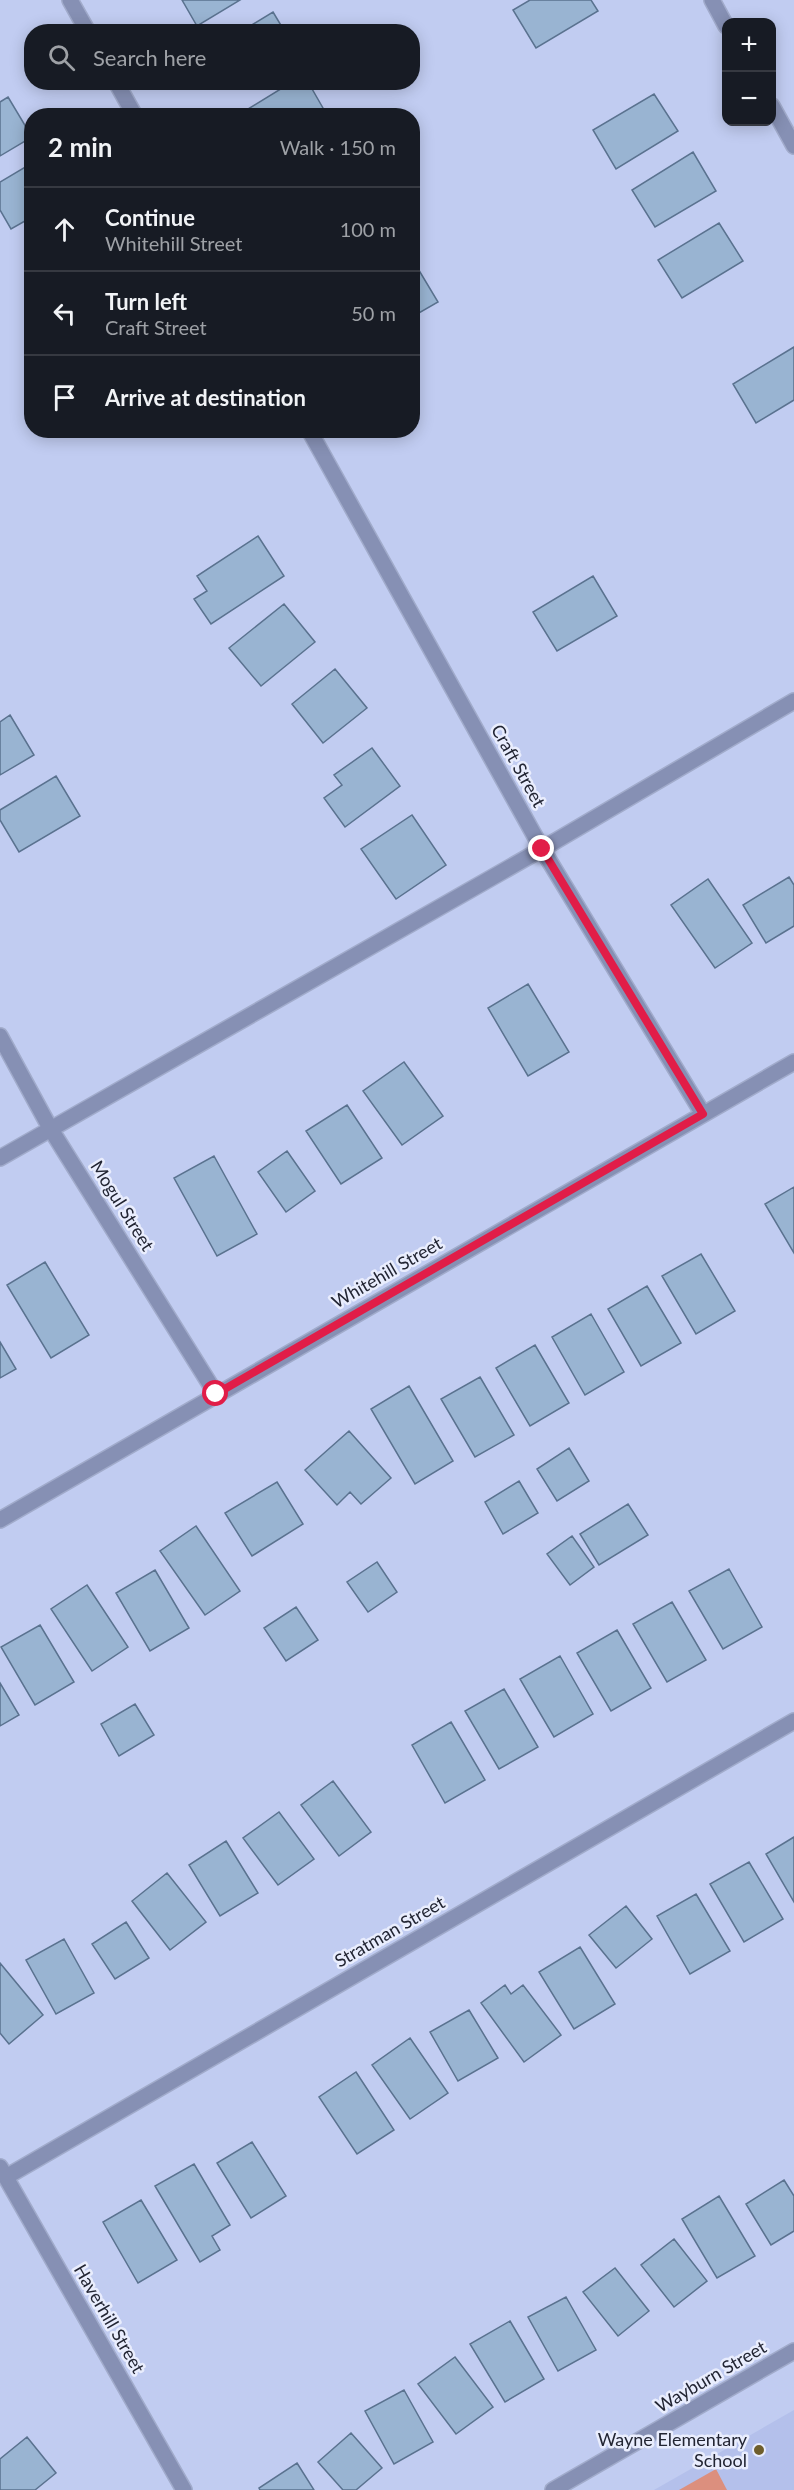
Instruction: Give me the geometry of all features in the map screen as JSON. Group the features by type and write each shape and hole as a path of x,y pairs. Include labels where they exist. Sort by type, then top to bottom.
{"street":[{"path":"70,0 84,24"},
{"path":"712,0 722,19"},
{"path":"120,90 131,108"},
{"path":"776,115 794,146"},
{"name":"Craft Street","path":"313,438 542,849 703,1114"},
{"path":"0,1158 542,849 794,701"},
{"name":"Mogul Street","path":"0,1036 50,1128 216,1394"},
{"name":"Whitehill Street","path":"0,1520 794,1062"},
{"name":"Stratman Street","path":"3,2172 794,1721"},
{"name":"Haverhill Street","path":"3,2172 184,2490"},
{"name":"Wayburn Street","path":"553,2490 794,2351"}],"shaded area":[{"name":"Wayne Elementary School","path":"794,2410 794,2490 654,2490"},
{"path":"716,2469 727,2490 679,2490"}],"building":[{"path":"182,0 240,0 200,24 196,24"},
{"path":"530,0 591,0 598,11 536,48 513,10"},
{"path":"273,12 280,24 253,24"},
{"path":"279,90 313,90 323,108 250,108"},
{"path":"654,94 678,131 616,169 593,130"},
{"path":"8,97 24,124 24,142 0,156 0,102"},
{"path":"693,152 716,191 655,227 632,190"},
{"path":"24,168 24,222 11,229 0,210 0,182"},
{"path":"719,223 743,261 682,298 658,260"},
{"path":"420,272 438,302 420,312"},
{"path":"794,347 794,400 756,423 733,384"},
{"path":"258,536 284,576 211,624 194,599 207,591 197,576"},
{"path":"593,576 617,616 557,651 533,612"},
{"path":"284,604 315,642 261,686 229,648"},
{"path":"335,669 367,708 323,743 292,704"},
{"path":"10,715 34,755 0,775 0,722"},
{"path":"372,748 400,786 345,827 324,798 342,785 334,775"},
{"path":"56,776 80,816 19,852 0,820 0,810"},
{"path":"412,815 446,865 396,899 361,849"},
{"path":"789,877 794,885 794,926 766,943 743,905"},
{"path":"708,879 752,943 715,968 671,905"},
{"path":"528,984 569,1052 528,1076 488,1008"},
{"path":"404,1062 443,1116 402,1145 363,1091"},
{"path":"347,1105 382,1158 341,1184 306,1131"},
{"path":"287,1151 315,1191 286,1212 258,1172"},
{"path":"214,1156 257,1234 217,1256 174,1178"},
{"path":"794,1187 794,1253 765,1204"},
{"path":"701,1254 735,1311 696,1334 662,1276"},
{"path":"45,1262 89,1335 51,1358 7,1285"},
{"path":"647,1286 681,1343 641,1366 608,1309"},
{"path":"591,1314 624,1372 585,1395 552,1337"},
{"path":"0,1342 16,1369 0,1378"},
{"path":"535,1345 569,1403 530,1426 496,1368"},
{"path":"480,1377 514,1435 475,1457 441,1399"},
{"path":"409,1386 453,1461 415,1484 371,1409"},
{"path":"349,1431 391,1478 361,1504 350,1492 337,1505 305,1470"},
{"path":"569,1448 589,1481 557,1501 537,1469"},
{"path":"519,1481 538,1513 503,1534 485,1502"},
{"path":"277,1482 303,1524 252,1556 225,1513"},
{"path":"628,1504 648,1535 599,1565 580,1534"},
{"path":"196,1526 240,1591 205,1615 160,1551"},
{"path":"572,1536 594,1567 570,1585 547,1554"},
{"path":"377,1562 397,1592 368,1612 347,1582"},
{"path":"729,1569 762,1627 723,1649 689,1591"},
{"path":"155,1570 189,1628 150,1651 116,1593"},
{"path":"87,1585 128,1647 92,1671 51,1609"},
{"path":"672,1602 706,1660 667,1682 633,1624"},
{"path":"296,1607 318,1640 286,1661 264,1628"},
{"path":"40,1625 74,1682 35,1705 1,1647"},
{"path":"617,1630 651,1688 611,1711 577,1653"},
{"path":"560,1656 593,1714 554,1737 520,1679"},
{"path":"0,1683 19,1715 0,1726"},
{"path":"504,1689 538,1747 499,1769 465,1711"},
{"path":"135,1704 154,1735 119,1756 101,1724"},
{"path":"451,1722 485,1780 445,1803 412,1745"},
{"path":"333,1781 371,1832 339,1856 301,1805"},
{"path":"279,1812 314,1859 278,1885 243,1838"},
{"path":"794,1837 794,1902 766,1854"},
{"path":"226,1841 258,1893 220,1916 189,1865"},
{"path":"749,1862 783,1919 744,1942 710,1884"},
{"path":"167,1873 206,1922 170,1950 132,1901"},
{"path":"696,1894 730,1951 690,1974 657,1916"},
{"path":"626,1906 652,1939 616,1968 589,1935"},
{"path":"126,1922 149,1958 115,1979 92,1944"},
{"path":"64,1939 94,1993 56,2014 26,1960"},
{"path":"580,1947 615,2004 574,2029 539,1972"},
{"path":"0,1963 43,2015 9,2044 0,2033"},
{"path":"505,1985 511,1994 523,1985 561,2035 524,2062 481,2003"},
{"path":"469,2010 498,2058 458,2081 430,2032"},
{"path":"410,2038 448,2093 410,2119 372,2065"},
{"path":"356,2072 394,2130 357,2154 319,2097"},
{"path":"252,2142 286,2196 251,2218 217,2163"},
{"path":"194,2164 230,2225 212,2236 220,2250 200,2262 155,2186"},
{"path":"784,2180 794,2196 794,2231 771,2245 746,2204"},
{"path":"719,2196 755,2256 717,2278 682,2219"},
{"path":"141,2200 177,2260 138,2283 103,2222"},
{"path":"674,2239 707,2281 674,2307 641,2265"},
{"path":"615,2268 649,2311 618,2336 583,2292"},
{"path":"566,2297 596,2350 558,2371 528,2317"},
{"path":"510,2321 544,2379 505,2402 470,2344"},
{"path":"455,2357 493,2407 456,2434 418,2384"},
{"path":"404,2390 433,2442 394,2464 365,2411"},
{"path":"351,2433 382,2468 356,2490 343,2490 318,2462"},
{"path":"27,2437 56,2473 35,2490 0,2490 0,2459"},
{"path":"297,2463 314,2490 260,2490 259,2488"}],"place":[{"name":"Wayne Elementary School","path":"759,2450"}],"route":[{"path":"216,1394 703,1114 542,849"}]}
